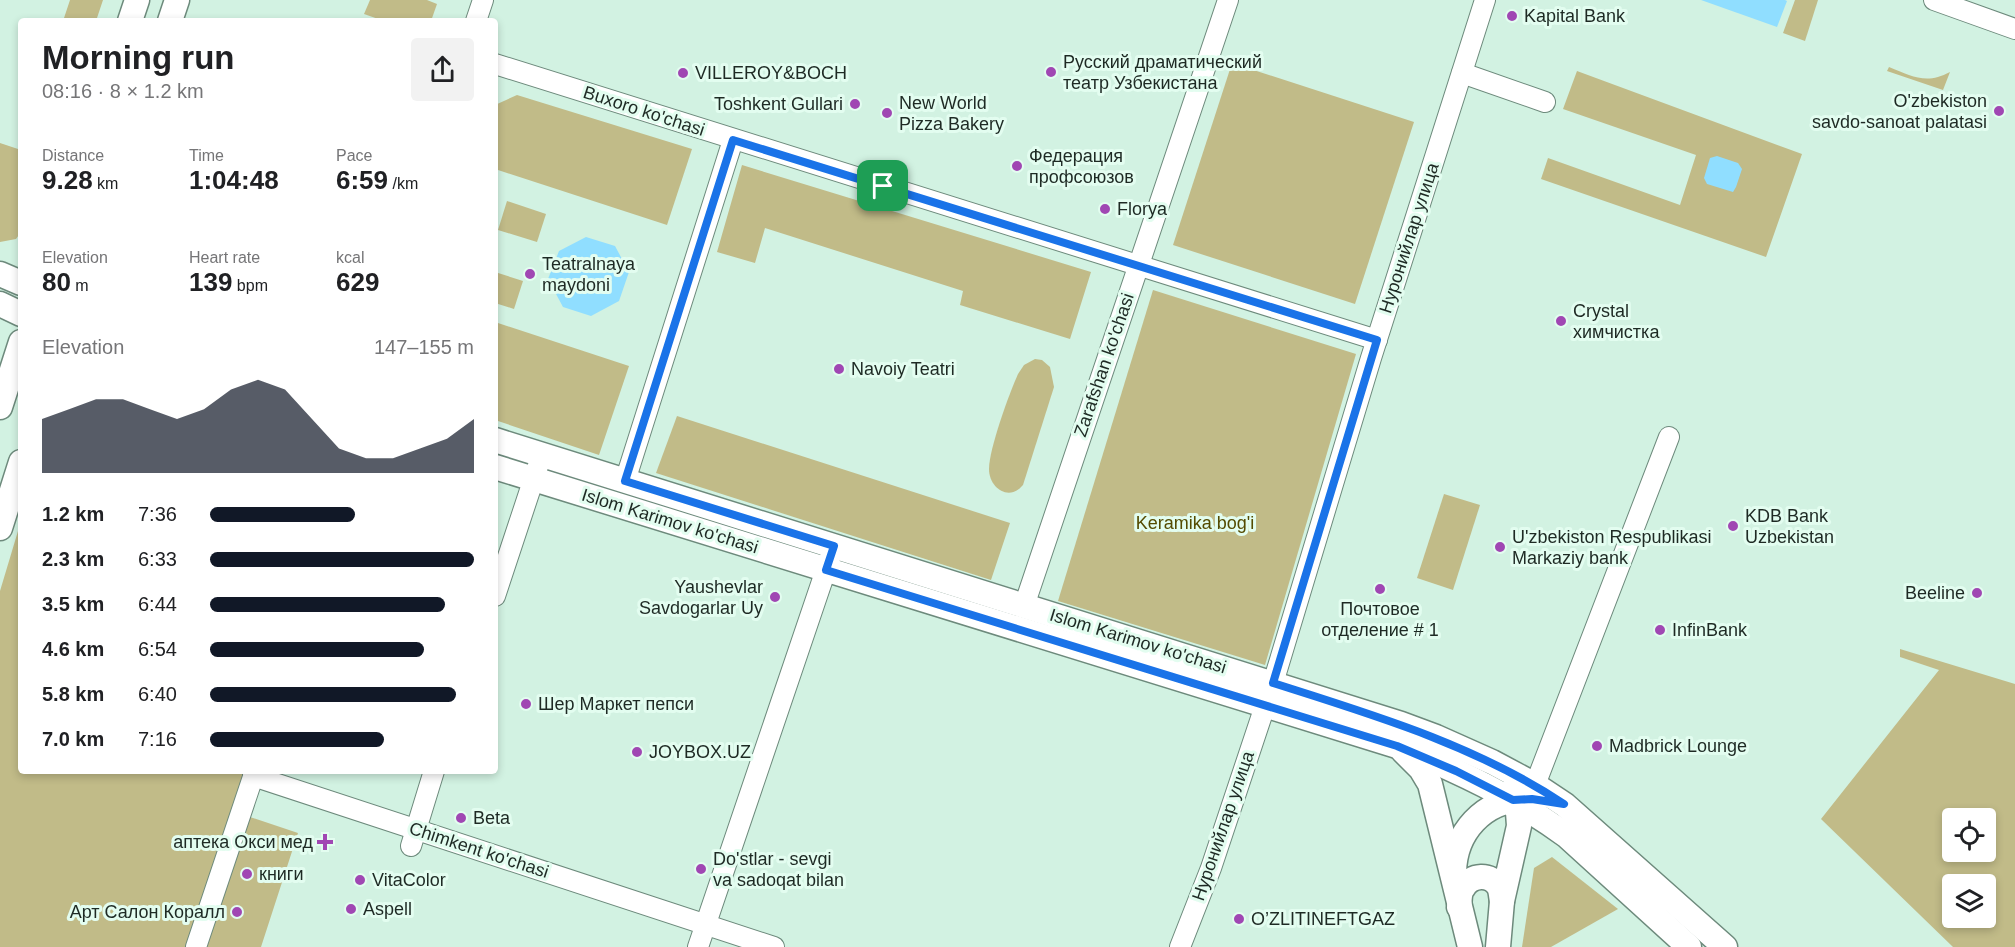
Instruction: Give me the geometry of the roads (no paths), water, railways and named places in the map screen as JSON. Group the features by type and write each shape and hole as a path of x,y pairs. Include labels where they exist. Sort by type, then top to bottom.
{"main road":[{"path":"131,18 137,0"},
{"path":"171,18 177,0"},
{"path":"0,273 18,282"},
{"path":"0,304 18,313"},
{"path":"0,348 3,386 0,406"},
{"path":"0,406 18,351"},
{"name":"Islom Karimov ko'chasi","path":"498,441 1024,606 1269,694 1456,771 1513,800 1551,824 1689,947"},
{"name":"Islom Karimov ko'chasi","path":"498,469 1016,628 1269,694 1401,724 1492,762 1564,804 1725,947"},
{"path":"0,528 18,471"},
{"name":"Zarafshan ko'chasi","path":"1016,628 1024,606"},
{"path":"1397,746 1421,769 1430,784 1470,947"},
{"path":"1492,762 1513,800 1519,817 1502,901 1498,947"},
{"path":"1454,882 1456,854 1469,825 1485,811 1513,800 1532,799 1564,804"},
{"path":"1515,843 1530,827 1551,824"},
{"path":"1460,907 1464,886 1478,877 1488,878 1495,882 1502,901"}],"street":[{"path":"477,18 483,0"},
{"name":"Zarafshan ko'chasi","path":"1024,606 1228,0"},
{"name":"Нуронийлар улица","path":"1180,947 1211,868 1269,694 1377,340 1485,0"},
{"path":"1942,3 2015,29"},
{"name":"Buxoro ko'chasi","path":"498,65 1377,340"},
{"path":"1462,73 1545,102"},
{"path":"625,481 733,140"},
{"path":"1535,785 1669,437"},
{"path":"498,587 542,455"},
{"path":"698,947 834,546"},
{"path":"196,947 254,774"},
{"name":"Chimkent ko'chasi","path":"254,774 414,838 774,947"},
{"path":"414,838 433,774"}],"water":[{"path":"1701,0 1785,0 1787,1 1777,27"},
{"path":"1717,156 1738,163 1742,169 1733,192 1707,184 1704,178 1710,158"},
{"path":"586,237 615,246 629,272 619,301 591,316 563,307 548,279 559,251"}],"place":[{"name":"Kapital Bank","path":"1512,16"},
{"name":"Русский драматический театр Узбекистана","path":"1051,72"},
{"name":"VILLEROY&BOCH","path":"683,73"},
{"name":"Toshkent Gullari","path":"855,104"},
{"name":"O'zbekiston savdo-sanoat palatasi","path":"1999,111"},
{"name":"New World Pizza Bakery","path":"887,113"},
{"name":"Федерация профсоюзов","path":"1017,166"},
{"name":"Florya","path":"1105,209"},
{"name":"Teatralnaya maydoni","path":"530,274"},
{"name":"Crystal химчистка","path":"1561,321"},
{"name":"Navoiy Teatri","path":"839,369"},
{"name":"KDB Bank Uzbekistan","path":"1733,526"},
{"name":"U'zbekiston Respublikasi Markaziy bank","path":"1500,547"},
{"name":"Почтовое отделение # 1","path":"1380,589"},
{"name":"Beeline","path":"1977,593"},
{"name":"Yaushevlar Savdogarlar Uy","path":"775,597"},
{"name":"InfinBank","path":"1660,630"},
{"name":"Шер Маркет пепси","path":"526,704"},
{"name":"Madbrick Lounge","path":"1597,746"},
{"name":"JOYBOX.UZ","path":"637,752"},
{"name":"Beta","path":"461,818"},
{"name":"аптека Окси мед","path":"325,842"},
{"name":"Do'stlar - sevgi va sadoqat bilan","path":"701,869"},
{"name":"книги","path":"247,874"},
{"name":"VitaColor","path":"360,880"},
{"name":"Aspell","path":"351,909"},
{"name":"Арт Салон Коралл","path":"237,912"},
{"name":"O’ZLITINEFTGAZ","path":"1239,919"}],"park label":[{"name":"Keramika bog'i","path":"1195,523"}]}
